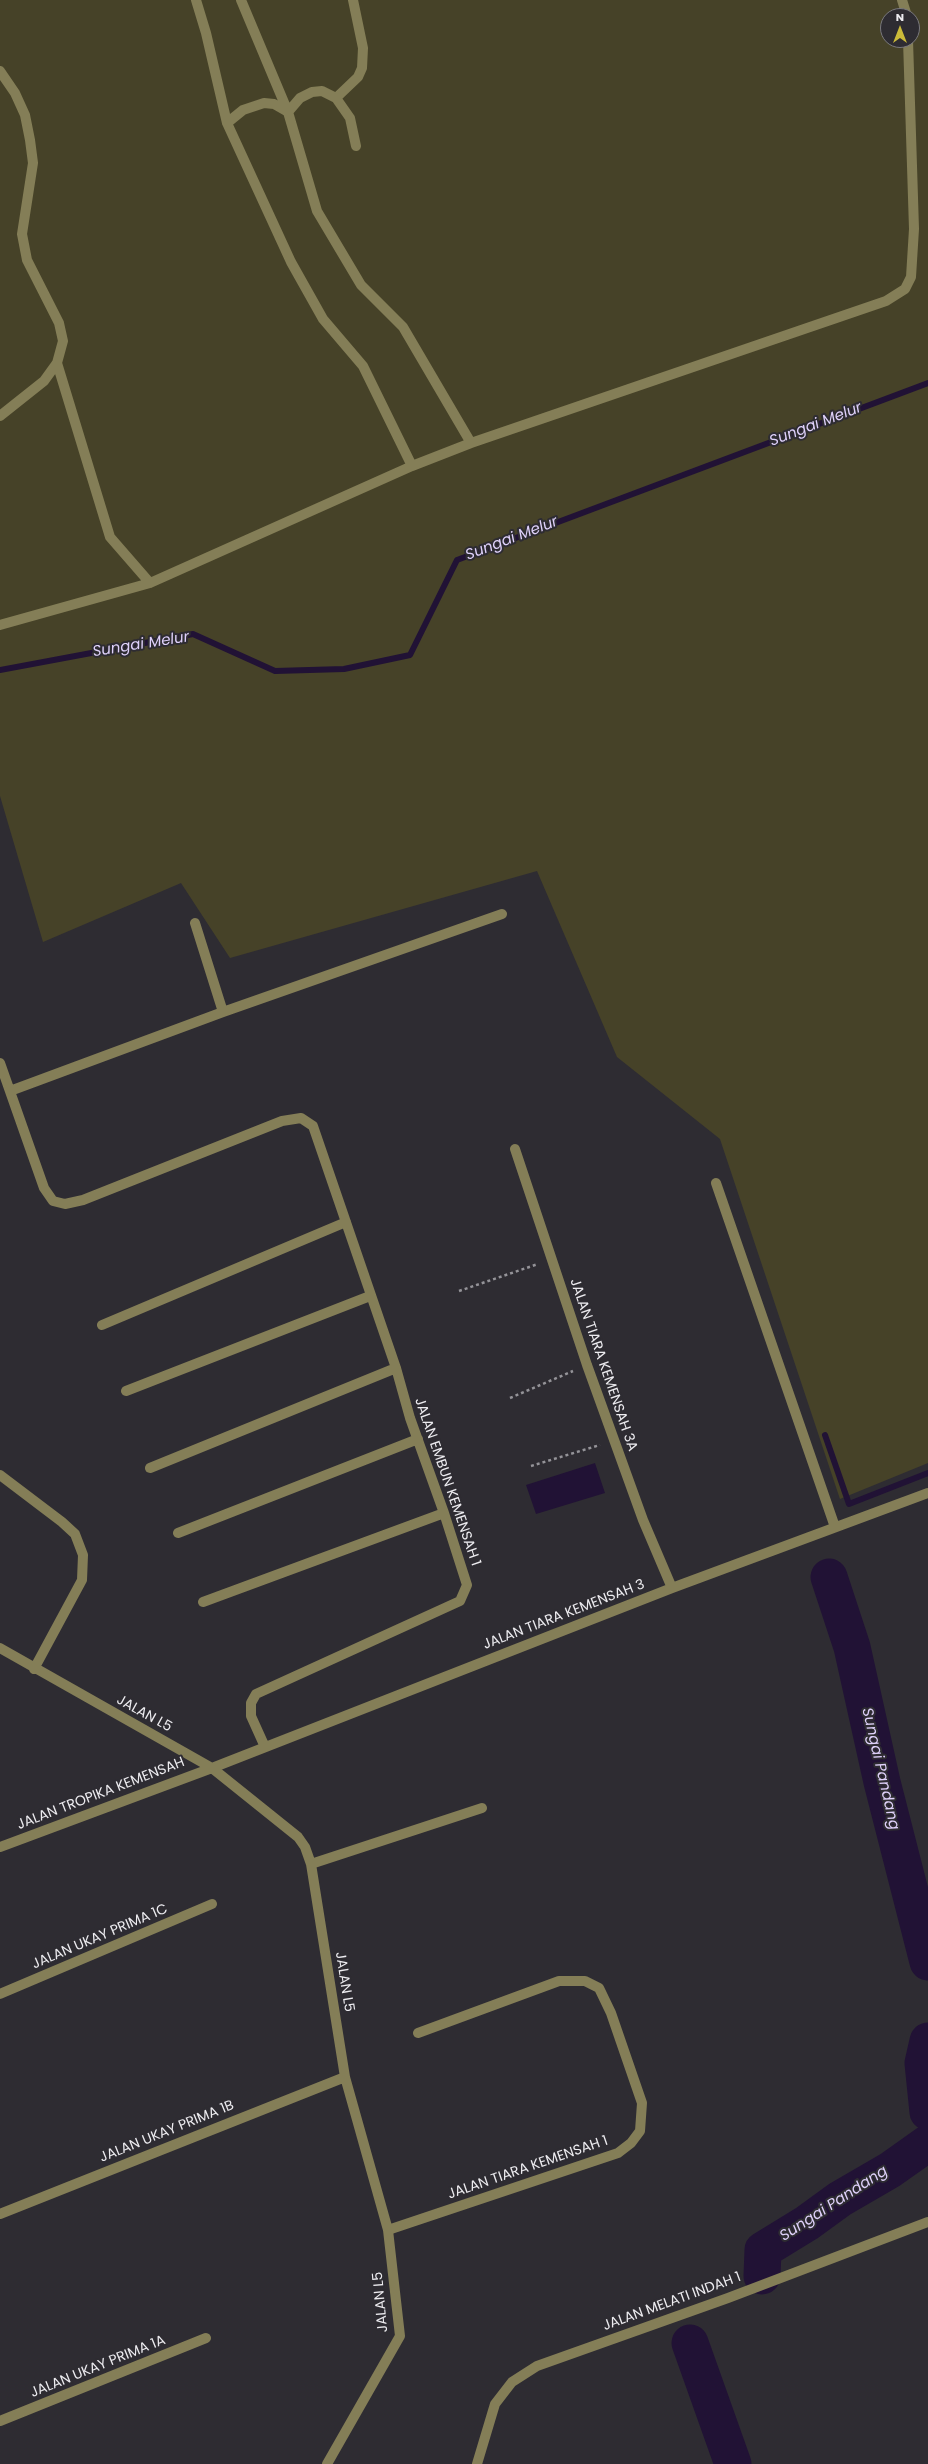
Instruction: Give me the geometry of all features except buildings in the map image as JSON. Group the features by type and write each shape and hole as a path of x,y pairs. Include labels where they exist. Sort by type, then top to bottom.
{"street":[{"path":"196,0 206,33 227,122 291,262 323,319 363,366 412,466"},
{"path":"241,0 288,112 318,212 361,285 403,327 471,443"},
{"path":"336,98 358,77 362,68 363,48 353,0"},
{"path":"0,625 150,583 412,466 471,443 886,301 905,289 911,277 914,229 908,48"},
{"path":"0,71 15,93 25,115 30,140 33,163 22,234 26,260 59,323 63,341 57,362 44,381 0,416"},
{"path":"288,112 300,98 312,92 322,91 336,98 350,118 356,146"},
{"path":"227,122 243,110 264,103 274,104 288,112"},
{"path":"57,362 110,537 150,583"},
{"path":"0,1064 10,1091 223,1012 502,914"},
{"path":"195,923 223,1012"},
{"name":"JALAN EMBUN KEMENSAH 1","path":"10,1091 44,1188 53,1201 65,1204 83,1200 292,1118 301,1118 313,1126 370,1296 396,1368 466,1585 460,1601 256,1694 251,1703 251,1716 265,1747"},
{"name":"JALAN TIARA KEMENSAH 3A","path":"514,1149 587,1365 643,1520 672,1588"},
{"path":"716,1183 835,1527"},
{"path":"102,1325 346,1222"},
{"path":"126,1391 370,1296"},
{"path":"150,1468 396,1368"},
{"path":"178,1533 418,1439"},
{"path":"0,1475 70,1530 80,1545 83,1555 82,1580 34,1669"},
{"name":"JALAN TIARA KEMENSAH 3","path":"212,1768 672,1588 928,1493"},
{"path":"203,1602 444,1513"},
{"name":"JALAN L5","path":"0,1648 34,1669 212,1768 298,1836 311,1864 345,2077 388,2230 400,2336 327,2464"},
{"name":"JALAN TROPIKA KEMENSAH","path":"1,1846 212,1768"},
{"path":"311,1864 482,1808"},
{"name":"JALAN UKAY PRIMA 1C","path":"0,1994 212,1904"},
{"name":"JALAN TIARA KEMENSAH 1","path":"388,2230 618,2153 631,2144 640,2131 642,2103 612,2013 599,1988 585,1981 559,1981 418,2033"},
{"name":"JALAN UKAY PRIMA 1B","path":"0,2214 345,2077"},
{"name":"JALAN MELATI INDAH 1","path":"477,2464 495,2404 512,2382 537,2366 728,2298 928,2222"},
{"name":"JALAN UKAY PRIMA 1A","path":"0,2421 206,2338"}],"path":[{"path":"459,1291 552,1259"},
{"path":"510,1398 587,1365"},
{"path":"531,1466 614,1440"}],"shaded area":[{"path":"0,0 928,0 928,1463 840,1499 720,1139 617,1057 537,871 230,958 181,883 43,942 0,796"},
{"path":"595,1463 605,1493 536,1514 526,1485"}],"waterway":[{"name":"Sungai Melur","path":"0,670 193,634 275,671 344,669 410,655 457,560 928,383"},
{"name":"Sungai Pandang","path":"825,1435 849,1504 928,1473"},
{"name":"Sungai Pandang","path":"829,1577 852,1647 882,1782 928,1962"},
{"name":"Sungai Pandang","path":"928,2041 923,2063 928,2112"},
{"name":"Sungai Pandang","path":"762,2276 763,2250 807,2223 840,2199 890,2170 928,2143"},
{"name":"Sungai Pandang","path":"690,2343 733,2464"}]}
